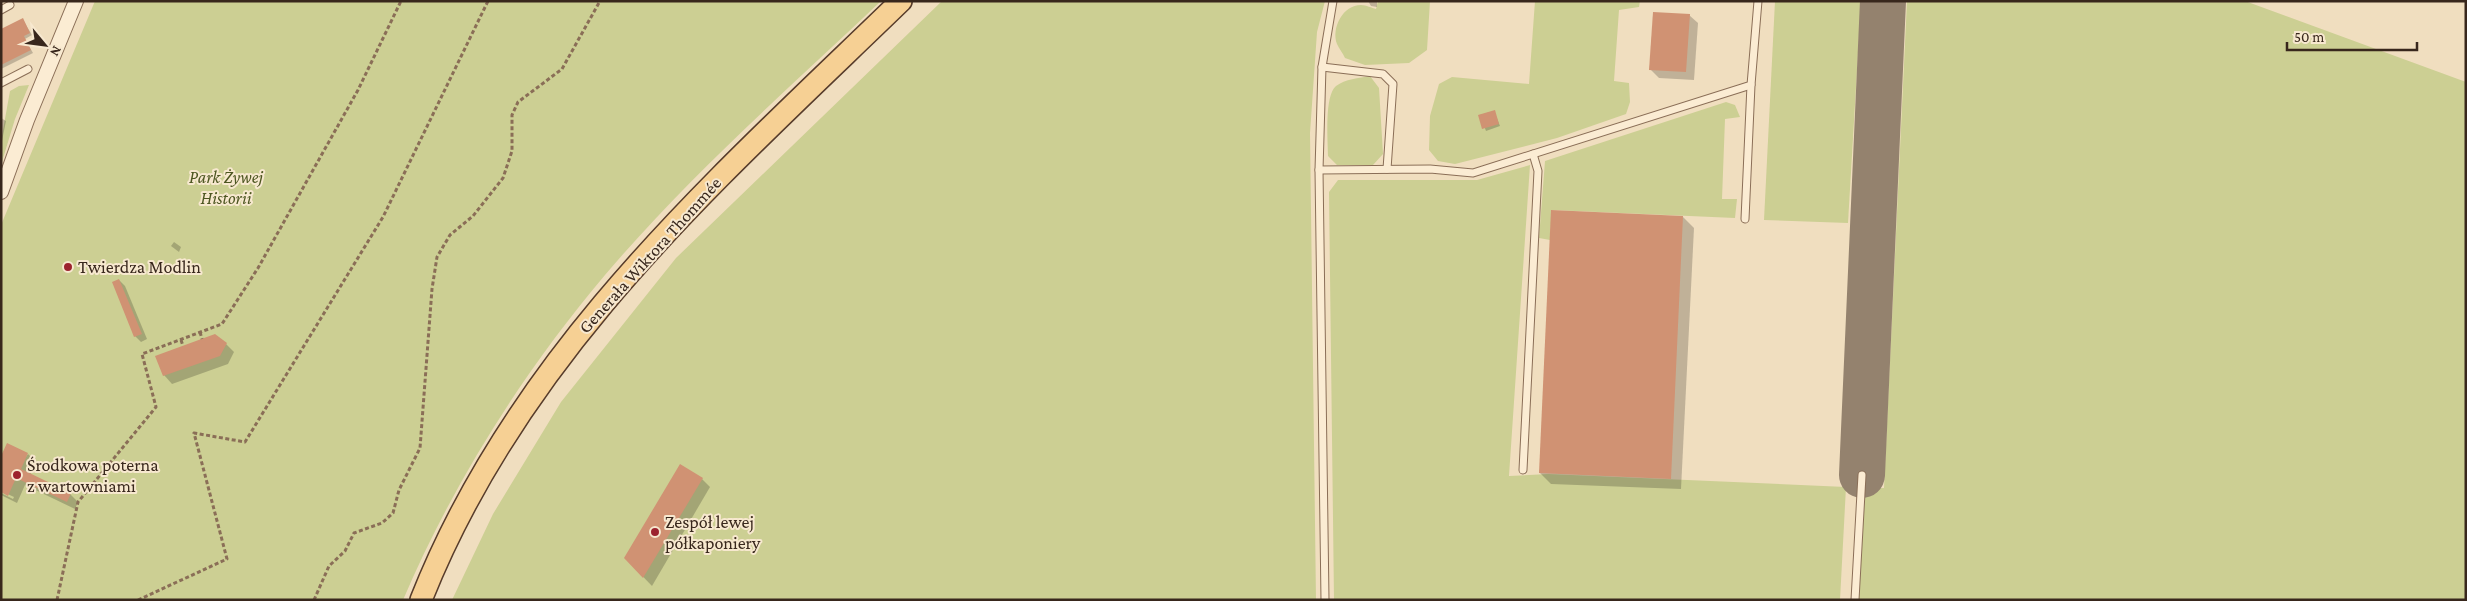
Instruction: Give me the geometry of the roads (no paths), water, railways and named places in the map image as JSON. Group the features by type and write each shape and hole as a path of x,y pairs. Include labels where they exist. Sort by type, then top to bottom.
{"main road":[{"name":"Generała Wiktora Thommée","path":"421,600 448,539 483,473 541,380 595,311 660,238 901,1"}],"street":[{"path":"1,192 27,120 76,1"}],"lane":[{"path":"1325,600 1318,170 1322,67 1333,1"},
{"path":"1745,219 1751,85 1758,1"},
{"path":"1,10 10,5"},
{"path":"1322,67 1383,74 1393,84 1387,170"},
{"path":"1,83 28,69"},
{"path":"1318,170 1430,169 1473,173 1751,85"},
{"path":"1523,470 1538,171 1533,154"},
{"path":"1855,600 1862,475"}],"place":[{"name":"Twierdza Modlin","path":"68,267"},
{"name":"Środkowa poterna z wartowniami","path":"17,475"},
{"name":"Zespół lewej półkaponiery","path":"655,532"}],"park label":[{"name":"Park Żywej Historii","path":"226,187"}]}
